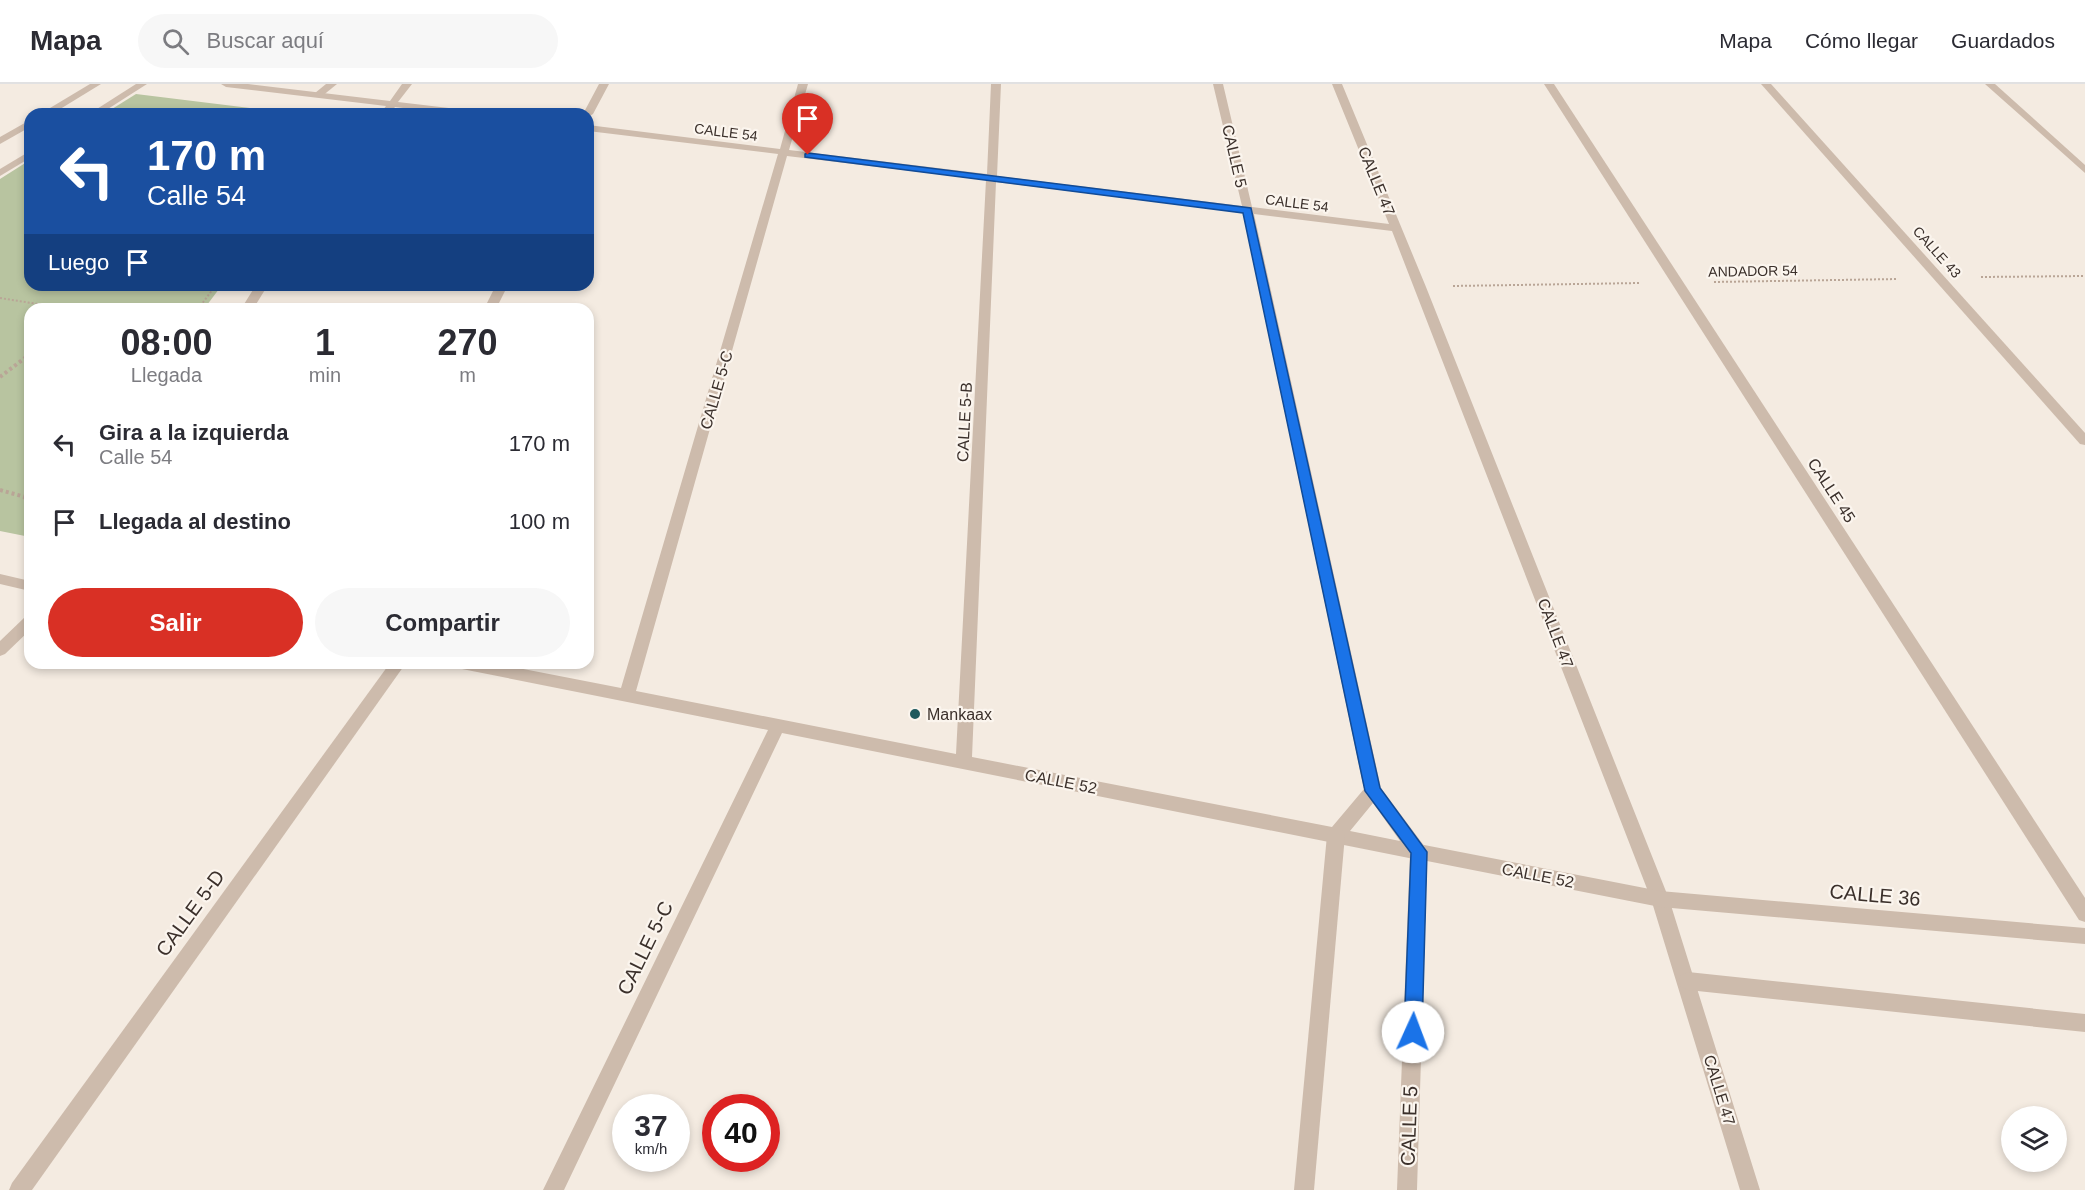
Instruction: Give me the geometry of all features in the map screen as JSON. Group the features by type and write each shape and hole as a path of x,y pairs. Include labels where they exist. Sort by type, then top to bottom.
{"street":[{"path":"55,108 96,84"},
{"path":"103,108 141,84"},
{"path":"226,84 425,108"},
{"path":"318,95 332,84"},
{"path":"390,108 407,84"},
{"path":"591,108 604,84"},
{"name":"CALLE 5-C","path":"627,696 803,84"},
{"name":"CALLE 5-B","path":"964,762 996,84"},
{"name":"CALLE 5","path":"1218,84 1248,210 1372,791 1419,852 1407,1190"},
{"name":"CALLE 47","path":"1337,84 1420,287 1660,899 1688,981 1750,1190"},
{"name":"CALLE 45","path":"1549,84 2085,914"},
{"name":"CALLE 43","path":"1766,84 2085,441"},
{"path":"1990,84 2085,170"},
{"path":"0,141 24,127"},
{"name":"CALLE 54","path":"594,129 1396,228"},
{"path":"0,173 24,158"},
{"path":"0,579 24,585"},
{"path":"0,650 24,627"},
{"name":"CALLE 5-D","path":"19,1190 394,669"},
{"name":"CALLE 52","path":"492,669 1660,899"},
{"name":"CALLE 5-C","path":"553,1190 778,725"},
{"path":"1304,1190 1336,835 1372,791"},
{"name":"CALLE 36","path":"1660,899 2085,936"},
{"path":"1688,981 2085,1023"}],"path":[{"name":"ANDADOR 54","path":"1420,287 2085,276"},
{"path":"0,298 31,303"},
{"path":"0,377 24,359"},
{"path":"0,490 24,497"}],"green space":[{"path":"136,94 251,108 114,108"},
{"path":"24,164 24,291 218,291 208,303 24,303 24,536 0,531 0,179"}],"place":[{"name":"Mankaax","path":"915,714"}],"route":[{"path":"808,155 1248,210 1372,791 1419,852 1413,1032"}]}
